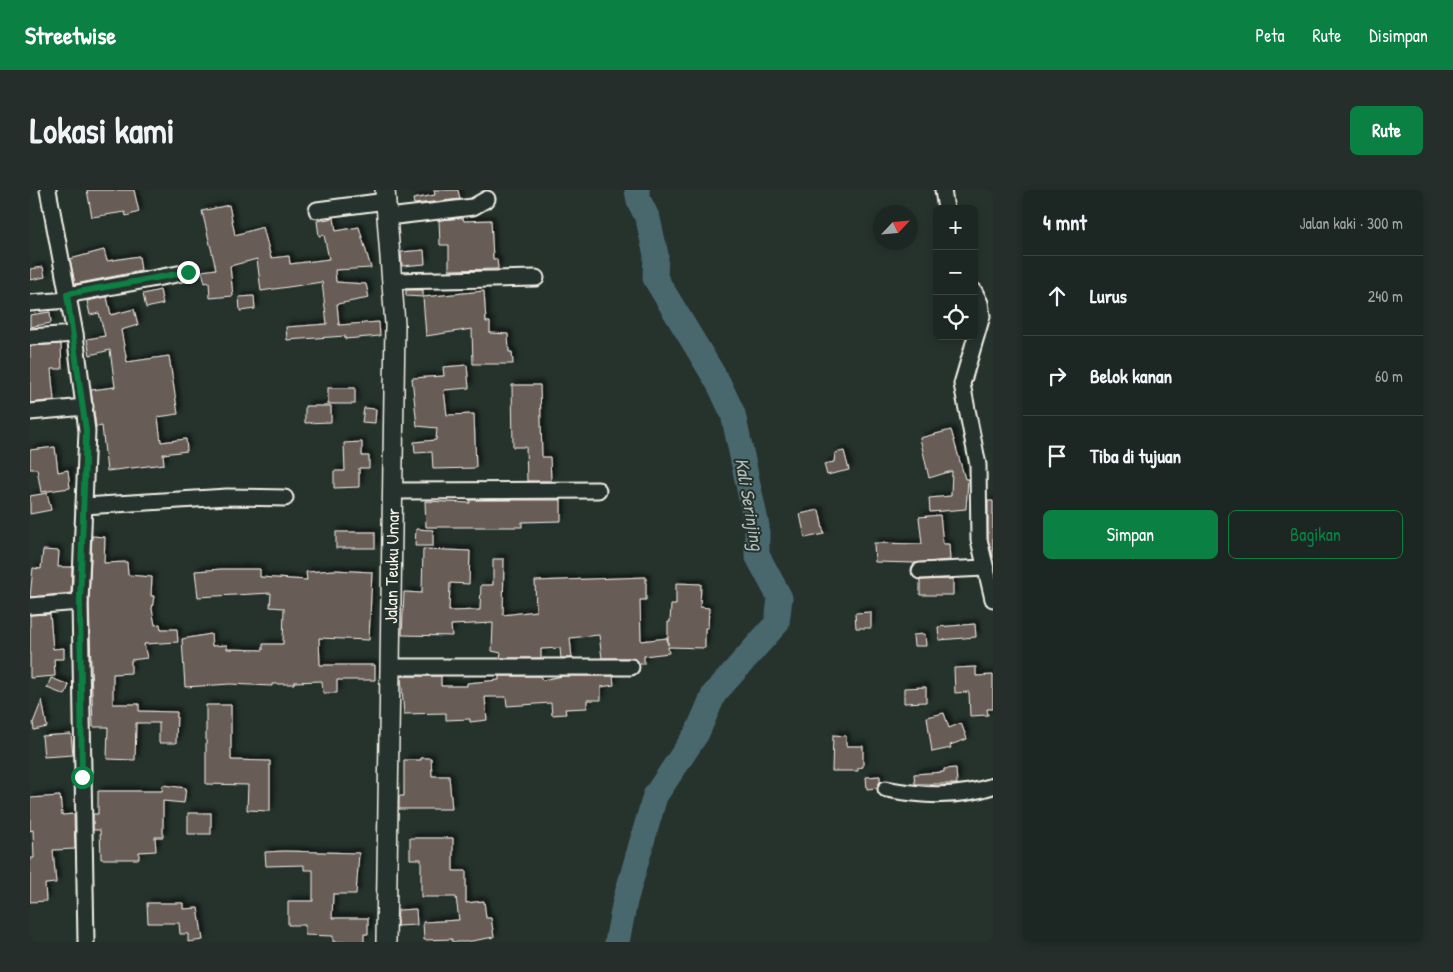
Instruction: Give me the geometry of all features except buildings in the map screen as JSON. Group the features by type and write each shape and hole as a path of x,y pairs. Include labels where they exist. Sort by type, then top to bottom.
{"main road":[{"name":"Jalan Teuku Umar","path":"386,942 395,324 387,203"}],"street":[{"path":"48,190 68,297 85,407 86,431 80,602 86,942"},
{"path":"943,190 945,205"},
{"path":"317,210 387,203 473,206 488,199"},
{"path":"30,303 188,272"},
{"path":"392,281 536,278"},
{"path":"976,295 980,303 982,316 962,384 978,465 979,540 993,599"},
{"path":"30,337 74,334"},
{"path":"30,412 85,407"},
{"path":"393,491 598,490"},
{"path":"84,506 226,497 285,498"},
{"path":"920,571 985,568"},
{"path":"30,606 80,602"},
{"path":"390,666 631,667"},
{"path":"886,789 908,794 954,795 993,786"}],"waterway":[{"name":"Kali Serinjing","path":"617,942 625,901 655,796 697,733 714,694 777,623 780,598 757,555 757,526 733,414 719,384 655,278 656,255 648,219 639,201 637,190"}],"route":[{"path":"82,777 80,602 86,431 85,407 67,294 188,272"}]}
